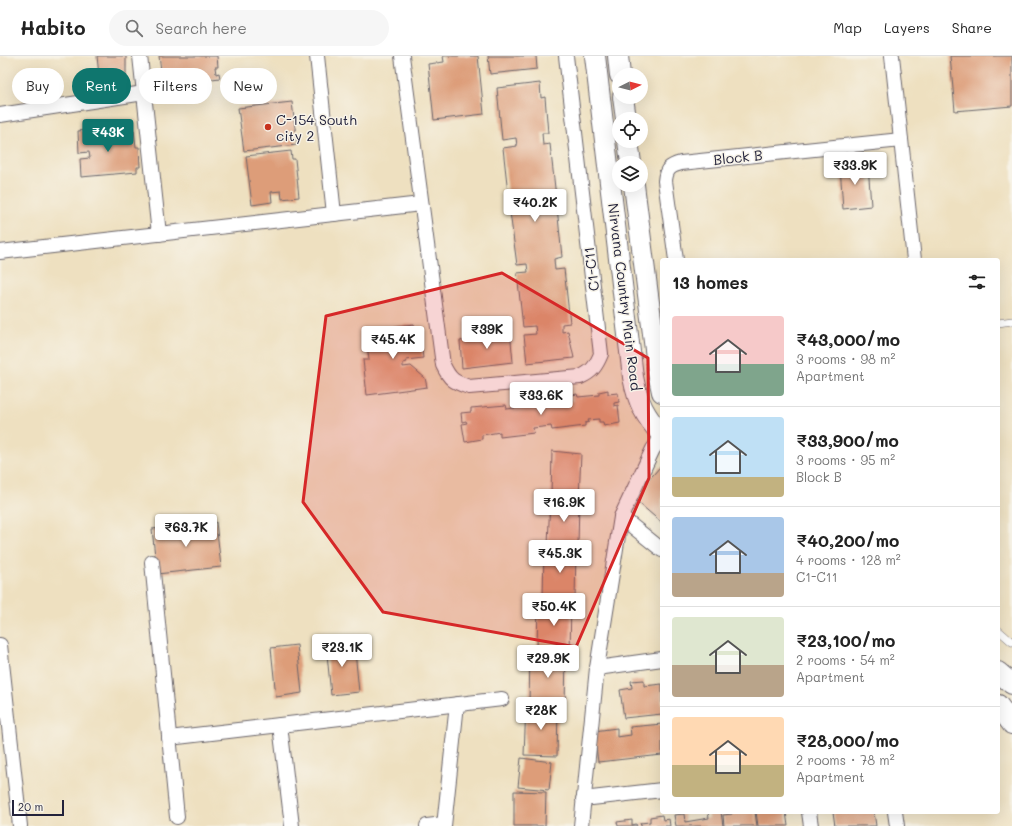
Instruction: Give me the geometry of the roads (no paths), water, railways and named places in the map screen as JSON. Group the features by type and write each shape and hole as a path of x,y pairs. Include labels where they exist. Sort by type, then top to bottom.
{"street":[{"path":"140,56 141,68"},
{"path":"317,56 334,214"},
{"path":"0,252 421,204 402,56"},
{"name":"C1-C11","path":"421,204 443,365 448,377 457,383 469,387 580,377 588,373 596,366 601,354 566,56"},
{"name":"Nirvana Country Main Road","path":"594,56 633,377 641,407 648,420 660,434"},
{"path":"618,56 619,68"},
{"path":"892,56 914,258"},
{"path":"0,115 139,94"},
{"path":"145,104 159,234"},
{"name":"Block B","path":"676,258 665,181 666,172 671,166 681,163 901,140"},
{"name":"Nirvana Country Main Road","path":"635,192 658,340 658,373 660,382"},
{"path":"581,826 598,668 621,517 653,449 660,439"},
{"path":"621,517 660,548"},
{"path":"152,562 177,817"},
{"path":"0,645 20,826"},
{"path":"598,668 660,660"},
{"path":"1000,674 1012,684"},
{"path":"169,738 502,699"},
{"path":"427,826 444,825 457,704"},
{"path":"1000,708 1012,724"},
{"path":"280,725 292,826"},
{"path":"583,799 660,790"},
{"path":"809,814 811,826"},
{"path":"895,814 897,826"}],"lane":[{"path":"1000,323 1012,321"},
{"path":"1000,632 1012,642"}],"place":[{"name":"C-154 South city 2","path":"268,127"}]}
